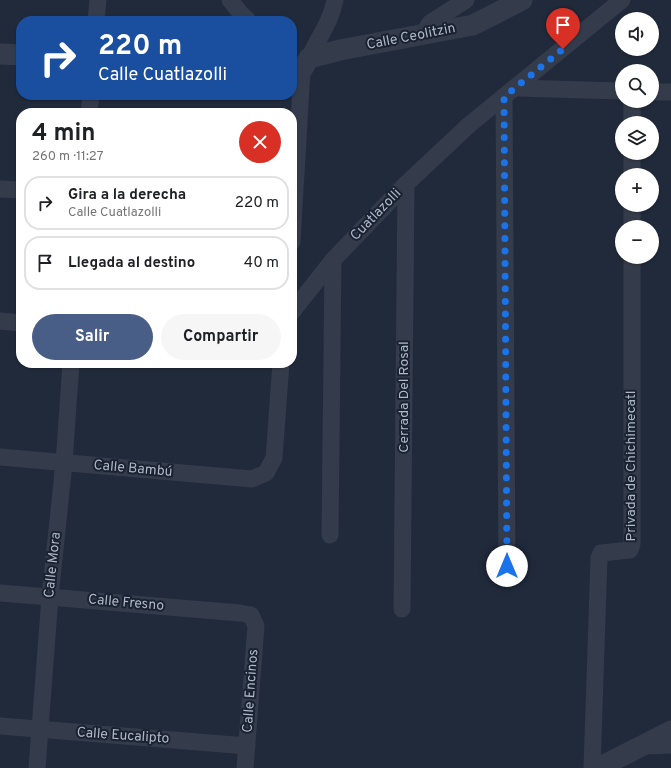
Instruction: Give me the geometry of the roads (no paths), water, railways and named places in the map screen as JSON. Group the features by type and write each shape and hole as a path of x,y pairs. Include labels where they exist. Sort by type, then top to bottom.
{"street":[{"path":"96,16 98,0"},
{"path":"230,0 244,16"},
{"path":"297,144 301,66 328,23 335,0"},
{"path":"423,34 430,23 466,0"},
{"name":"Calle Ceolitzin","path":"301,66 340,50 473,25 522,0"},
{"name":"Cuatlazolli","path":"297,306 333,260 406,184 469,125 622,0"},
{"path":"0,54 16,55"},
{"path":"507,566 510,92 615,91"},
{"path":"659,92 671,92"},
{"name":"Cerrada Del Rosal","path":"402,610 406,184"},
{"path":"0,189 16,190"},
{"path":"330,535 333,260"},
{"name":"Privada de Chichimecatl","path":"592,768 599,558 601,553 606,551 630,550 632,544 632,264"},
{"path":"0,321 16,323"},
{"name":"Calle Mora","path":"37,768 50,597 64,463 71,368"},
{"name":"Calle Bambú","path":"0,457 252,479 266,474 274,458 281,368"},
{"name":"Calle Fresno","path":"0,593 251,615"},
{"name":"Calle Encinos","path":"245,768 256,626 251,615"},
{"name":"Calle Eucalipto","path":"0,726 247,746"},
{"path":"598,768 671,731"},
{"path":"639,746 671,745"}]}
